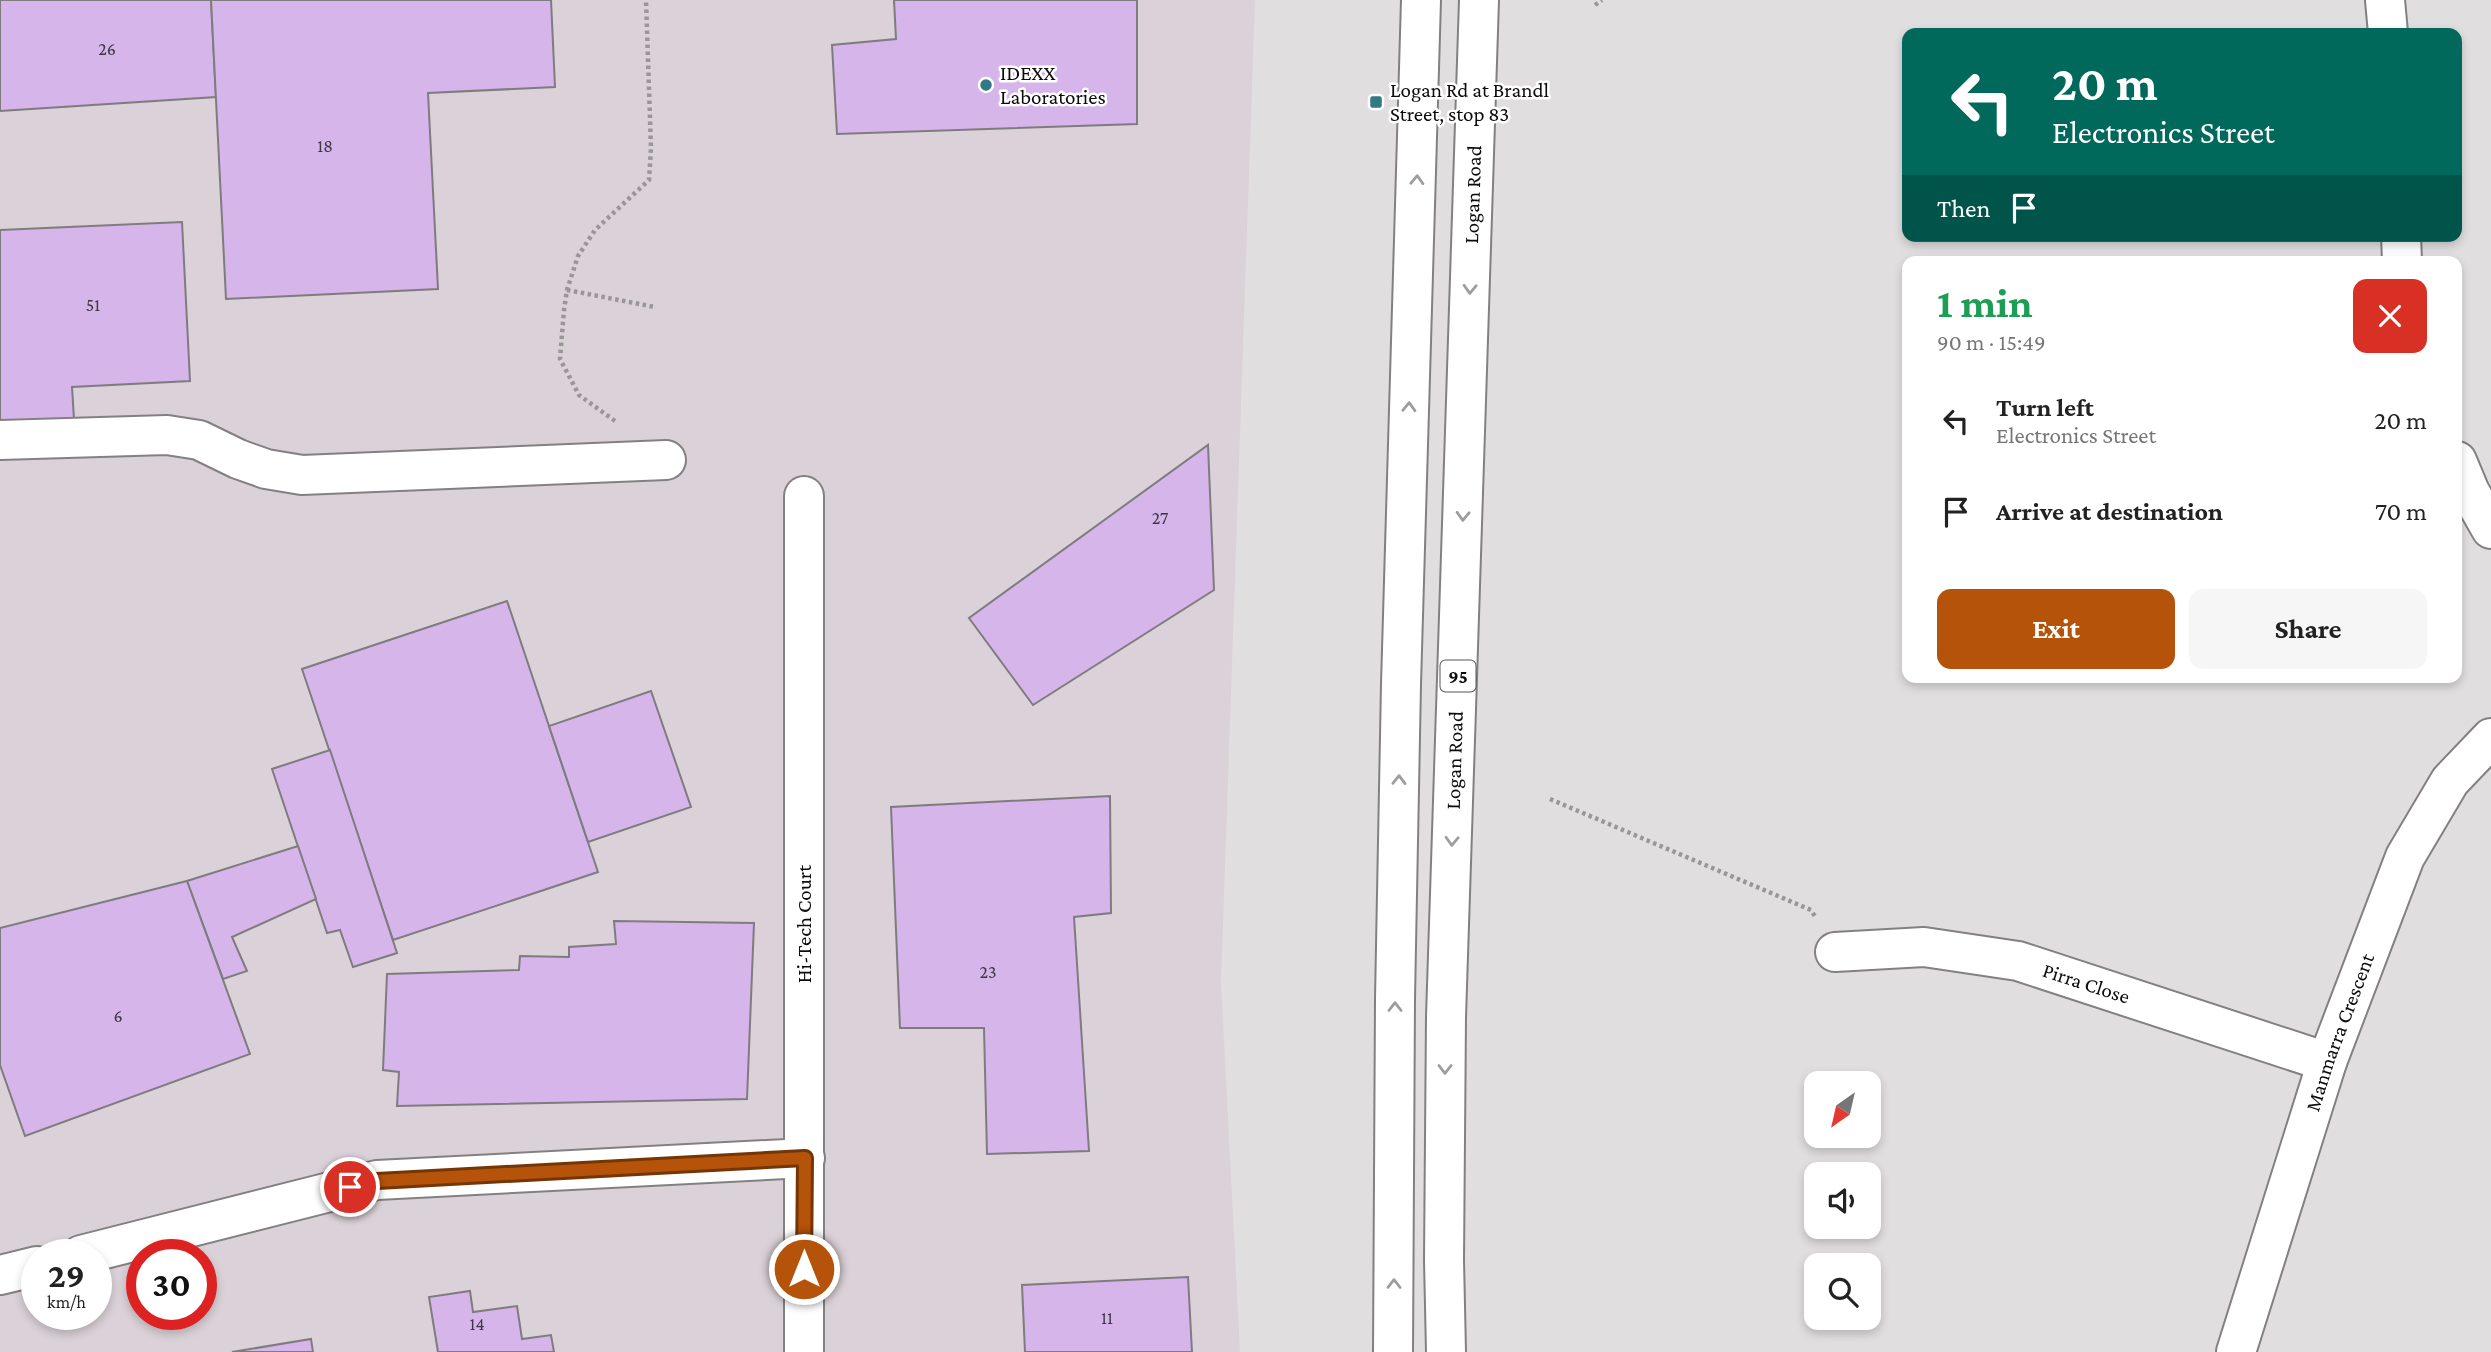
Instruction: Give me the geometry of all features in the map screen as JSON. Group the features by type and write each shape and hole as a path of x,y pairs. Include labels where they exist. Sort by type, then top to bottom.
{"street":[{"path":"1393,1352 1395,999 1401,698 1422,0"},
{"name":"Logan Road","path":"1446,1352 1446,1017 1479,0"},
{"path":"2385,0 2388,28"},
{"path":"0,440 167,435 199,440 238,459 302,475 666,460"},
{"path":"2462,471 2491,529"},
{"name":"Hi-Tech Court","path":"804,496 804,1352"},
{"name":"Manmarra Crescent","path":"2236,1352 2327,1062 2405,857 2450,781 2491,738"},
{"name":"Pirra Close","path":"1835,952 1924,947 2018,961 2327,1062"},
{"path":"112,1247 377,1181 805,1158"},
{"path":"0,1275 21,1270"}],"path":[{"path":"626,425 614,421 579,395 560,359 568,289 578,256 595,230 649,180 651,148 646,0"},
{"path":"1595,5 1602,0"},
{"path":"568,289 654,307"},
{"path":"1550,799 1811,910 1835,952"}],"shaded area":[{"path":"0,0 1255,0 1221,982 1240,1352 0,1352"}],"building":[{"path":"0,0 211,0 216,97 0,111"},
{"path":"211,0 551,0 555,87 428,93 438,289 226,299"},
{"name":"IDEXX Laboratories","path":"894,0 1137,0 1137,124 837,134 832,45 896,39"},
{"path":"182,222 190,381 72,387 74,419 0,422 0,230"},
{"path":"1208,445 1214,590 1033,705 969,618"},
{"path":"507,601 598,872 393,940 302,669"},
{"path":"651,691 691,807 588,842 549,726"},
{"path":"330,750 397,953 353,967 340,930 327,933 272,769"},
{"path":"1110,796 1111,913 1074,917 1089,1151 987,1154 984,1028 900,1028 891,807"},
{"path":"298,846 316,899 232,937 247,971 223,979 187,881"},
{"path":"187,881 250,1054 25,1136 0,1065 0,928"},
{"path":"614,921 754,923 747,1099 397,1106 399,1072 383,1070 387,974 519,970 520,956 569,957 569,947 616,944"},
{"path":"1188,1277 1192,1352 1025,1352 1022,1285"},
{"path":"470,1291 473,1312 517,1306 522,1339 551,1335 554,1352 438,1352 429,1297"},
{"path":"311,1339 313,1352 232,1352"}],"place":[{"name":"IDEXX Laboratories","path":"986,85"},
{"name":"Logan Rd at Brandl Street, stop 83","path":"1376,102"}],"route":[{"path":"350,1187 377,1181 805,1158 804,1269"}]}
